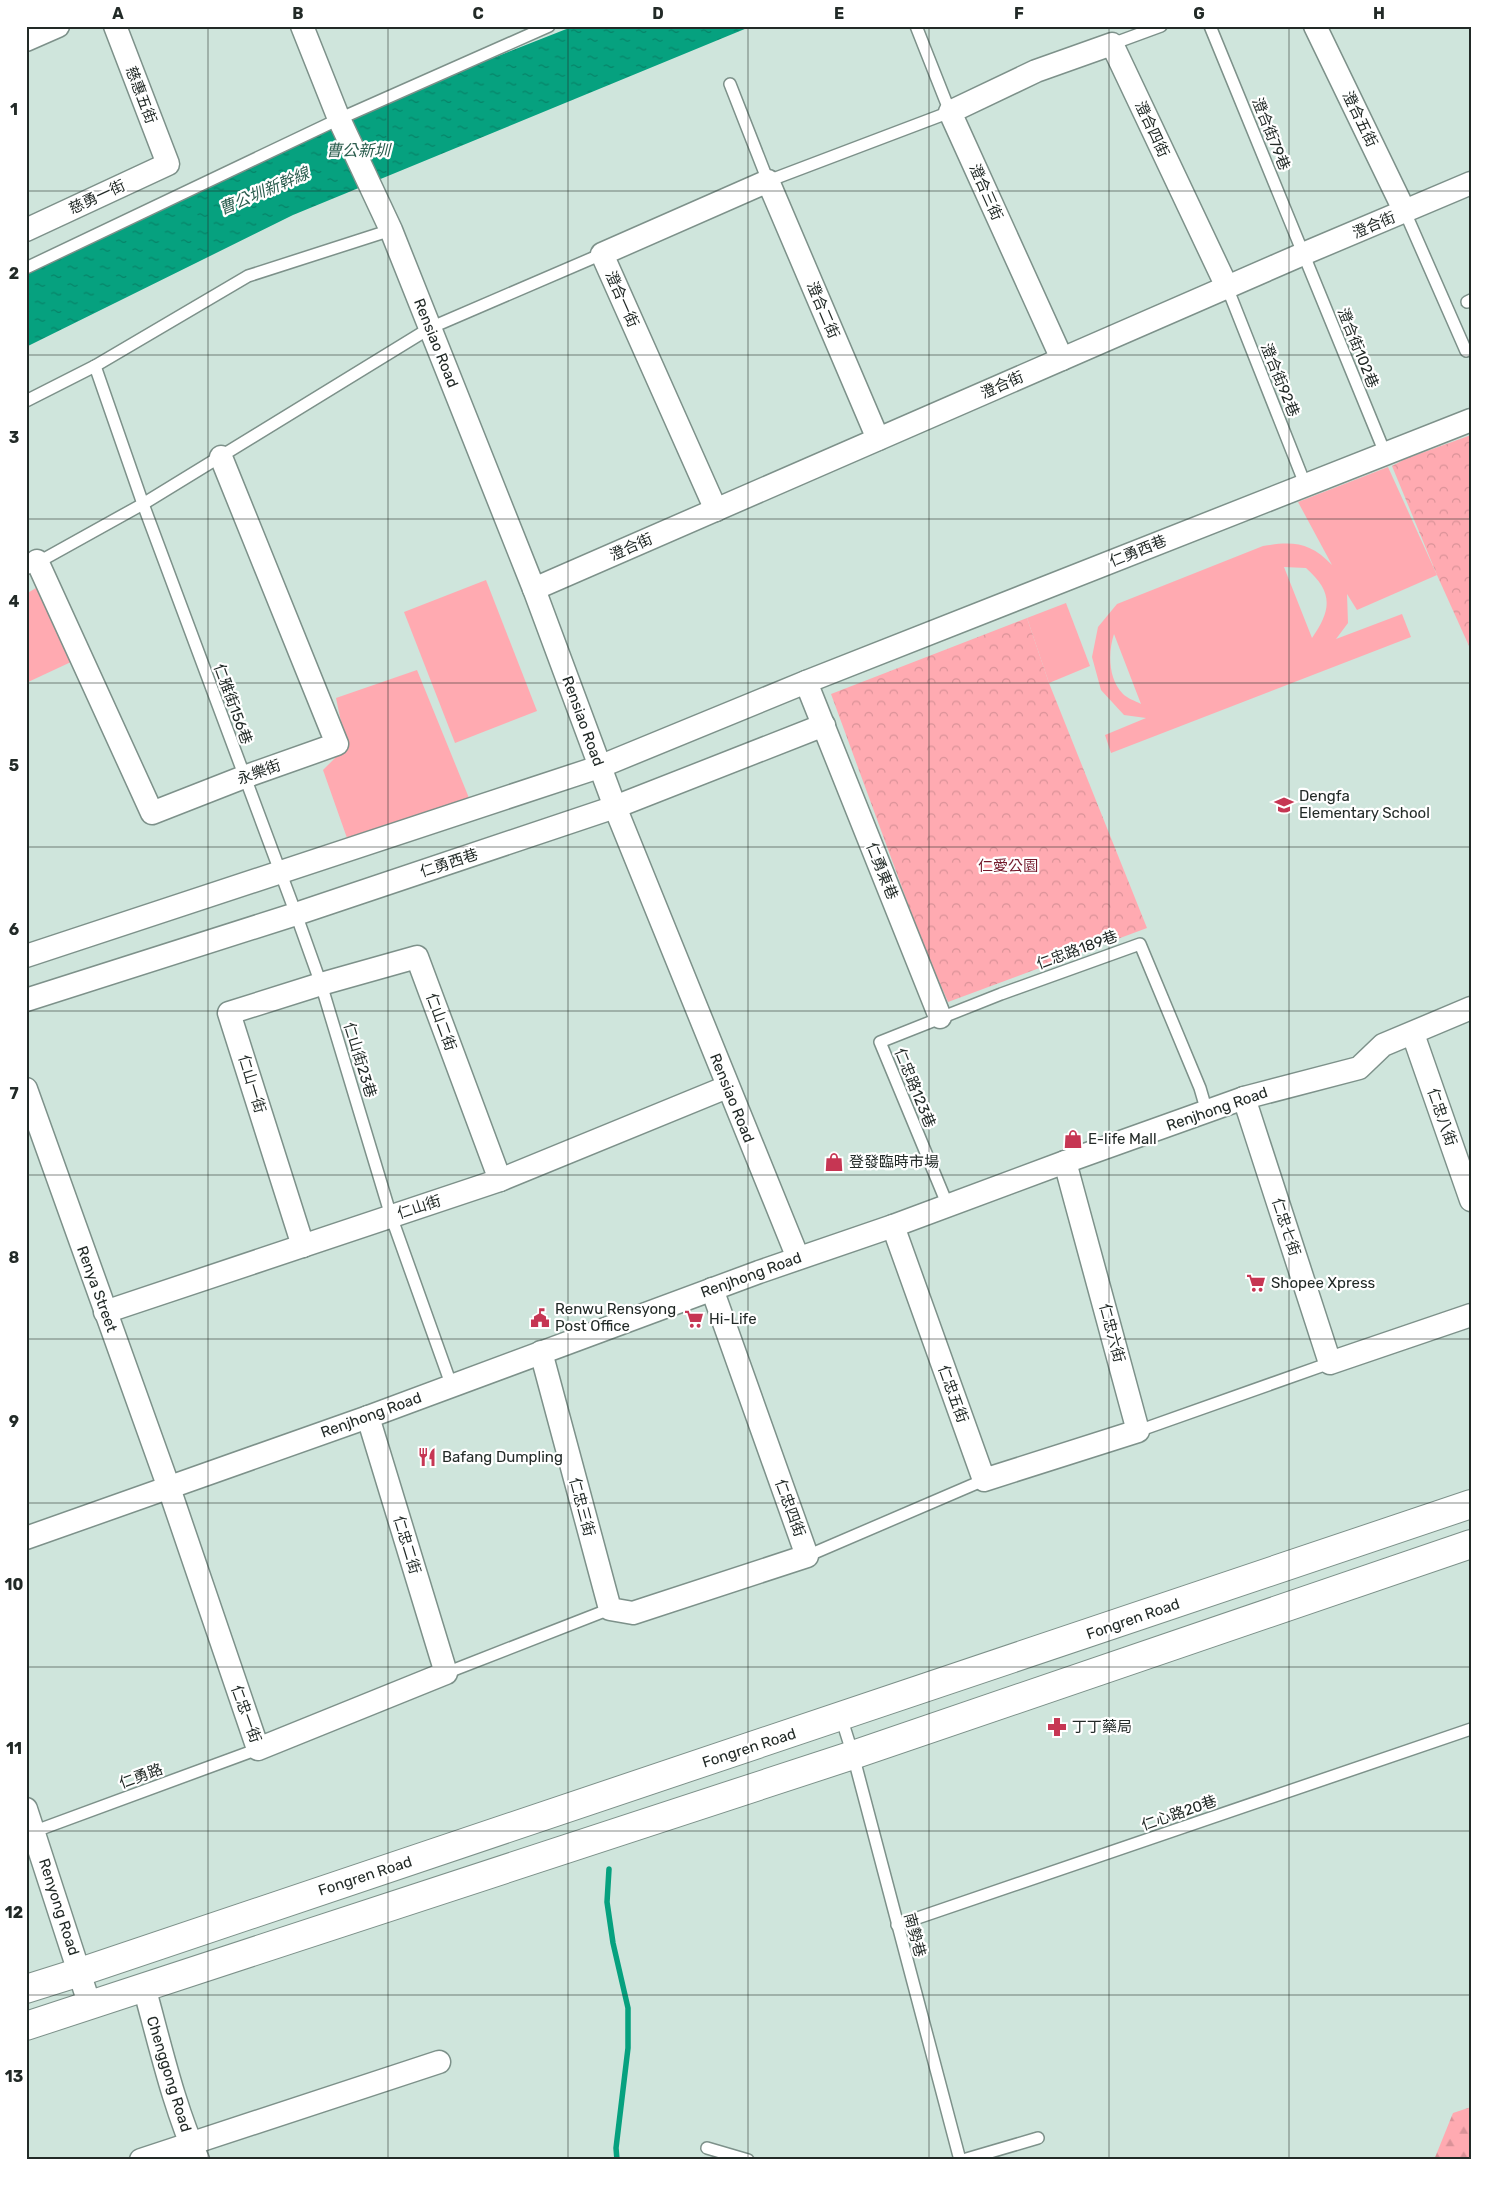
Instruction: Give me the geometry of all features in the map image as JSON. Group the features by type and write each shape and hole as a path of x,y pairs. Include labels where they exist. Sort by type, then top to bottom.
{"main road":[{"name":"Fongren Road","path":"26,1989 840,1718 1471,1504"},
{"path":"26,2026 853,1755 1471,1544"}],"street":[{"path":"26,40 58,26"},
{"name":"慈惠五街","path":"115,26 168,164"},
{"path":"302,26 339,119"},
{"name":"澄合五街","path":"1316,26 1404,212"},
{"path":"950,112 1036,71 1112,44"},
{"name":"澄合四街","path":"1112,44 1227,287"},
{"name":"澄合三街","path":"950,112 1062,359"},
{"name":"Rensiao Road","path":"339,119 391,230 534,589 599,767 727,1087 798,1258"},
{"name":"慈勇一街","path":"26,230 168,164"},
{"name":"澄合一街","path":"716,510 602,254 768,180"},
{"name":"澄合二街","path":"768,180 878,439"},
{"name":"澄合街","path":"534,589 1227,287 1471,183"},
{"name":"仁勇西巷","path":"26,956 599,767 806,682 1471,420"},
{"name":"永樂街","path":"32,565 152,814 244,777 337,744 221,457"},
{"path":"806,682 824,725"},
{"name":"仁勇西巷","path":"26,1000 296,914 615,807 824,725"},
{"name":"仁勇東巷","path":"824,725 940,1017"},
{"name":"仁山二街","path":"321,984 417,957 500,1180"},
{"name":"仁山一街","path":"303,1246 230,1013 321,984"},
{"name":"Renjhong Road","path":"26,1538 368,1417 451,1384 1244,1098 1359,1068 1383,1045 1471,1008"},
{"name":"仁忠八街","path":"1413,1034 1471,1200"},
{"name":"仁山街","path":"105,1312 500,1180 727,1087"},
{"name":"Renya Street","path":"26,1089 169,1488"},
{"name":"仁忠七街","path":"1244,1098 1330,1363"},
{"name":"仁忠六街","path":"1065,1162 1138,1431"},
{"name":"仁忠五街","path":"893,1226 984,1480"},
{"name":"仁忠四街","path":"610,1609 633,1613 807,1556 712,1289"},
{"path":"1330,1363 1471,1315"},
{"name":"仁忠三街","path":"541,1352 610,1609"},
{"name":"仁忠二街","path":"368,1417 446,1673"},
{"path":"984,1480 1138,1431"},
{"name":"仁忠一街","path":"169,1488 258,1749 446,1673"},
{"name":"Renyong Road","path":"26,1809 30,1833 80,1972 90,2006"},
{"name":"Chenggong Road","path":"144,1987 194,2152"},
{"path":"141,2160 194,2152 439,2062"}],"lane":[{"path":"26,268 339,119 549,26"},
{"path":"730,84 768,180 950,112 916,26"},
{"path":"1112,44 1161,26"},
{"name":"澄合街79巷","path":"1210,26 1304,254"},
{"path":"1404,212 1466,351"},
{"path":"26,401 94,366 248,276 391,230"},
{"path":"32,565 143,504 430,328 602,254"},
{"name":"澄合街102巷","path":"1304,254 1385,453"},
{"name":"澄合街92巷","path":"1227,287 1306,484"},
{"name":"仁雅街156巷","path":"94,366 143,504 296,914"},
{"name":"仁山街23巷","path":"296,914 321,984 391,1216 451,1384"},
{"name":"仁忠路189巷","path":"940,1017 1140,944 1200,1088 1207,1112"},
{"name":"仁忠路123巷","path":"940,1017 880,1042 948,1206"},
{"path":"1138,1431 1330,1363"},
{"path":"807,1556 984,1480"},
{"path":"446,1673 610,1609"},
{"name":"南勢巷","path":"840,1718 853,1755 960,2160"},
{"name":"仁心路20巷","path":"897,1925 1471,1729"},
{"name":"仁勇路","path":"30,1833 258,1749"},
{"path":"964,2160 1038,2138"},
{"path":"707,2148 748,2160"}],"green space":[{"path":"1471,435 1471,645 1469,646 1392,466 1405,459"},
{"path":"1388,467 1437,575 1357,610 1347,594 1348,623 1336,639 1402,614 1411,637 1111,753 1105,735 1146,718 1124,715 1101,690 1092,657 1098,627 1117,604 1263,546 1300,545 1324,557 1332,565 1298,502","holes":["1284,567 1306,568 1315,577 1325,593 1326,609 1319,628 1312,638","1114,634 1141,704 1123,694 1114,681 1110,657"]},
{"path":"486,580 537,711 455,743 404,612"},
{"path":"36,588 71,662 26,683 26,594"},
{"path":"1066,603 1090,666 1049,683 1027,618"},
{"name":"仁愛公園","path":"1027,618 1049,683 1147,928 948,1002 922,942 831,694"},
{"path":"417,670 469,798 347,838 323,770 342,751 345,741 336,698"},
{"path":"1471,2107 1471,2160 1434,2160 1453,2113"}],"water":[{"name":"曹公新圳","path":"574,26 752,26 293,215 26,347 26,275 339,119"}],"waterway":[{"path":"609,1869 607,1902 613,1943 628,2008 628,2048 616,2148 617,2160"}],"place":[{"name":"Dengfa Elementary School","path":"1284,805"},
{"name":"E-life Mall","path":"1073,1139"},
{"name":"登發臨時市場","path":"834,1162"},
{"name":"Shopee Xpress","path":"1256,1283"},
{"name":"Renwu Rensyong Post Office","path":"540,1318"},
{"name":"Hi-Life","path":"694,1319"},
{"name":"Bafang Dumpling","path":"427,1457"},
{"name":"丁丁藥局","path":"1057,1727"}],"water label":[{"name":"曹公圳新幹線","path":"264,191"}]}
